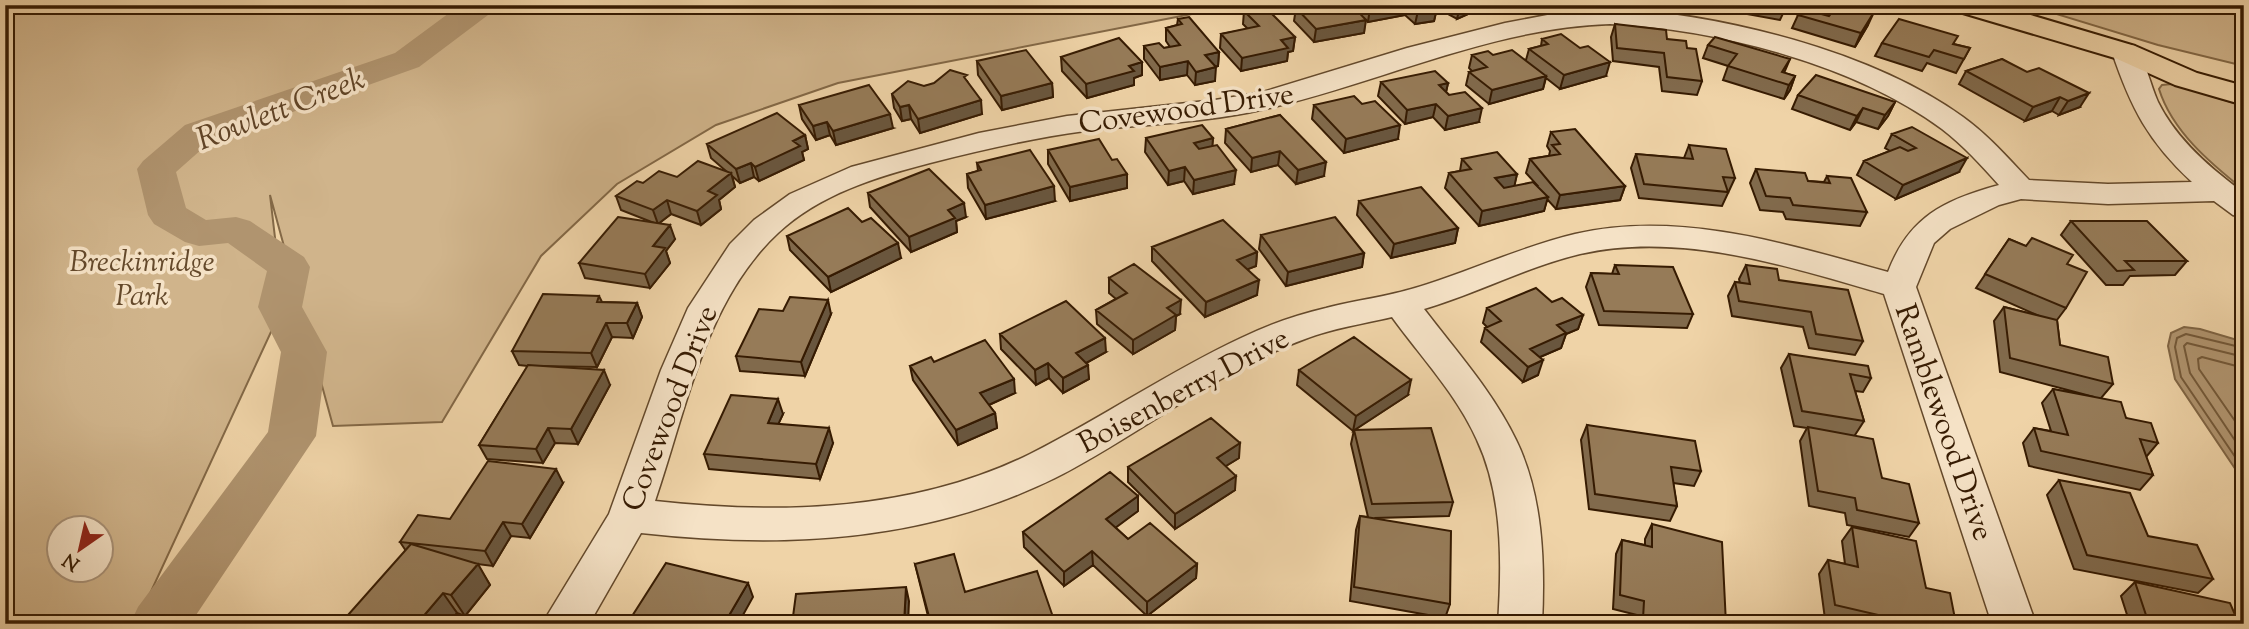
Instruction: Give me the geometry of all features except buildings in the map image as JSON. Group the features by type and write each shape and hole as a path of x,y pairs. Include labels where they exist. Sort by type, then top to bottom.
{"main road":[{"path":"1966,5 2125,52 2186,79 2244,96"},
{"path":"2125,52 2187,60 2244,76"}],"street":[{"name":"Covewood Drive","path":"564,624 630,515 691,340 726,272 767,225 794,204 837,182 887,164 978,142 1066,125 1235,107 1270,100 1439,47 1566,19 1613,16 1691,23 1733,32 1858,74 1945,117 1978,145 2020,189"},
{"path":"2125,52 2152,117 2167,137 2231,200"},
{"name":"Ramblewood Drive","path":"2014,624 1899,287 1921,237 1939,222 1988,198 2020,189 2231,200"},
{"name":"Boisenberry Drive","path":"630,515 685,522 785,523 876,517 947,504 1007,483 1079,445 1188,381 1291,330 1326,319 1402,306 1540,254 1595,240 1622,237 1687,239 1739,247 1802,260 1899,287"},
{"path":"1402,306 1480,412 1498,442 1517,509 1520,624"}],"green space":[{"name":"Breckinridge Park","path":"5,5 1238,5 838,83 716,125 617,184 541,256 442,422 333,426 270,195 283,306 136,624 5,624"},
{"path":"2027,5 2244,5 2244,66 2158,45"},
{"path":"2172,84 2244,106 2244,190 2194,145 2173,119 2159,89 2162,85"}],"water":[{"path":"2184,327 2244,342 2244,482 2175,379 2168,346 2171,333"}],"waterway":[{"name":"Rowlett Creek","path":"158,624 292,436 304,352 280,307 289,267 236,230 199,233 168,215 156,169 198,133 407,60 481,5"}]}
